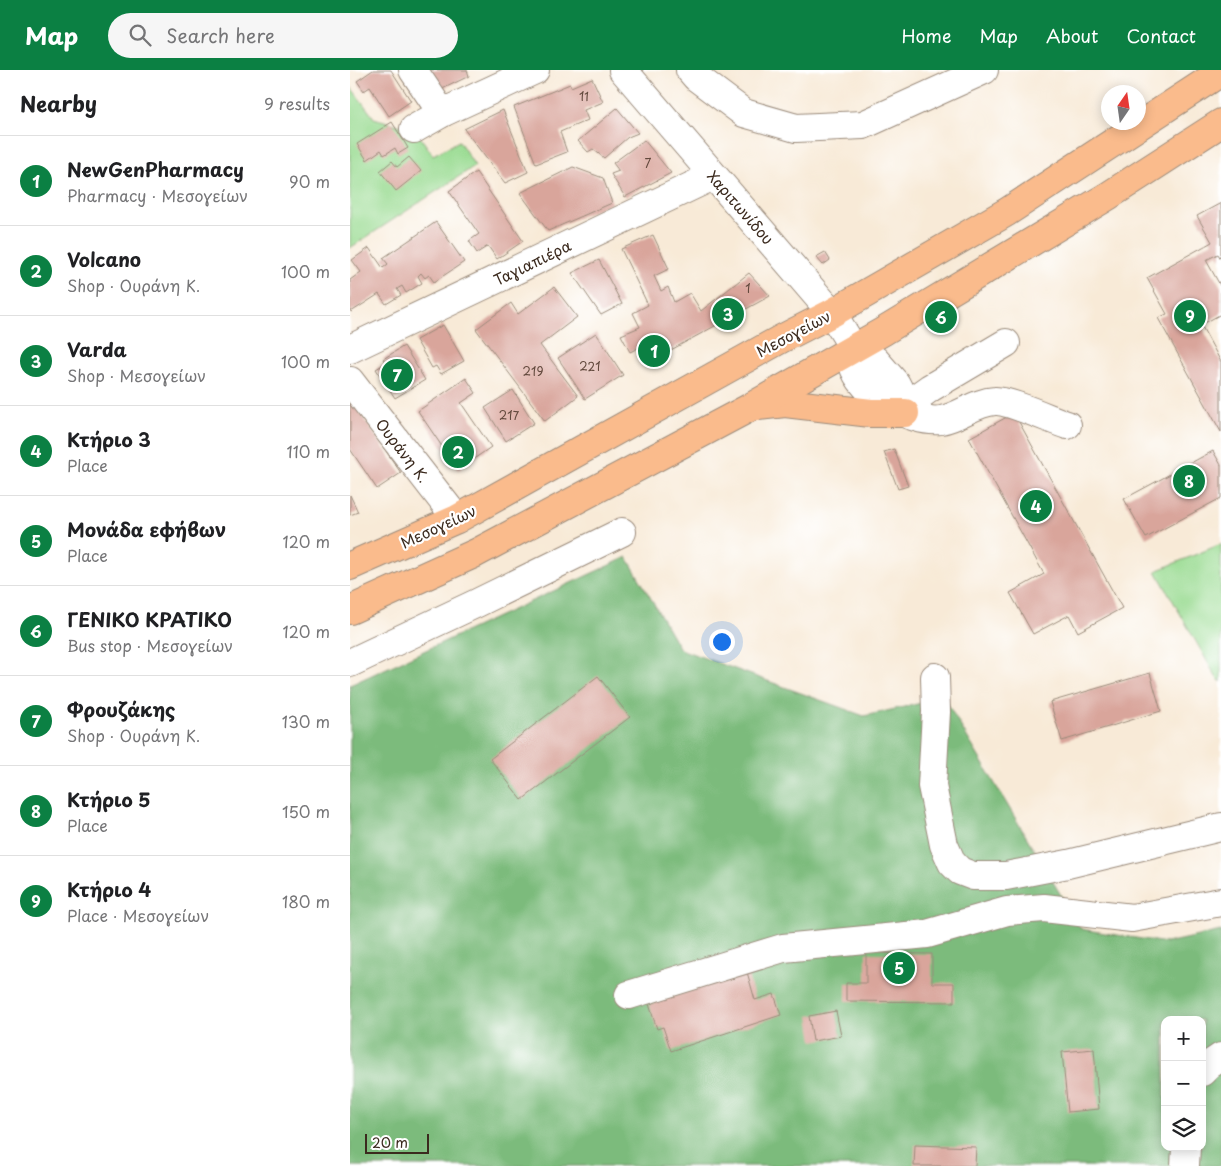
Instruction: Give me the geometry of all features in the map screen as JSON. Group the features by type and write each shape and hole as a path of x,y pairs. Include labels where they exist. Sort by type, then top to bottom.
{"main road":[{"name":"Μεσογείων","path":"350,566 457,519 781,339 832,313 1007,212 1221,72"},
{"path":"350,610 476,553 749,408 854,348 1108,196 1221,123"},
{"path":"749,408 785,403 871,413 905,413"}],"street":[{"path":"413,70 442,113"},
{"path":"414,129 442,113 534,70"},
{"name":"Χαριτωνίδου","path":"623,70 832,313 854,348"},
{"path":"695,72 744,113 796,128 863,125 984,70"},
{"name":"Ταγιαπιέρα","path":"350,350 713,176"},
{"path":"905,413 916,398 930,388 1006,343"},
{"path":"905,413 903,398 896,384 875,360 866,353 854,348 852,362 858,376 880,400 905,413 921,419 939,420 957,416 980,404 996,401 1067,425"},
{"name":"Ουράνη Κ.","path":"350,381 457,519"},
{"path":"896,384 913,389 930,388"},
{"path":"350,663 622,532"},
{"path":"935,677 936,712 932,786 944,845 952,863 960,871 973,876 1006,876 1085,860 1221,827"},
{"path":"630,995 783,948 927,934 1007,911 1044,908 1132,918 1221,902"},
{"path":"1206,1068 1221,1057"},
{"path":"1185,1166 1186,1151"}],"green space":[{"path":"350,86 374,118 401,126 408,120 433,155 459,141 475,166 350,248"},
{"path":"1221,544 1221,682 1216,677 1156,571"},
{"path":"627,557 680,649 864,716 944,698 1081,929 1166,943 1221,931 1221,1166 350,1166 350,685"}],"building":[{"path":"373,70 391,70 411,101 389,116 370,87 364,91 357,81"},
{"path":"417,70 467,70 469,76 432,94"},
{"path":"592,78 603,102 584,110 588,120 560,132 567,152 536,164 514,107 570,84 571,87"},
{"path":"617,108 638,133 628,137 604,158 593,149 588,152 578,141"},
{"path":"503,110 528,172 505,183 464,129"},
{"path":"392,122 408,148 398,154 395,148 384,155 381,150 367,160 357,144"},
{"path":"644,140 671,173 625,197 611,174 619,171 613,163"},
{"path":"409,157 421,171 396,191 380,171 392,161 397,167"},
{"path":"573,167 603,178 612,203 548,231 520,193"},
{"path":"476,172 523,241 497,259 488,246 477,253 469,241 479,234 449,191"},
{"path":"1221,203 1221,259 1218,254 1206,260 1221,287 1221,314 1201,325 1221,362 1221,432 1158,318 1167,314 1147,278 1212,242 1197,216"},
{"path":"436,222 464,262 434,282 429,275 425,278 421,273 418,276 422,283 406,293 402,286 397,289 401,295 386,304 379,294 351,312 350,280 361,272 352,260 369,248 383,268 388,264 383,258"},
{"path":"653,235 669,269 654,276 661,291 668,287 674,302 690,293 701,311 749,273 770,296 647,363 638,348 630,352 621,335 640,327 633,313 648,305 621,249"},
{"path":"825,252 830,260 823,265 816,257"},
{"path":"599,260 622,304 601,315 572,273"},
{"path":"554,287 577,317 540,345 578,396 545,421 476,329 511,303 518,314"},
{"path":"443,325 464,361 441,374 436,366 432,368 416,340"},
{"path":"596,333 623,375 585,399 558,358"},
{"path":"404,346 425,380 395,398 376,369 386,363 383,359"},
{"path":"466,378 476,393 461,403 491,447 458,470 418,411"},
{"path":"513,390 534,423 506,441 485,408"},
{"path":"350,399 401,473 377,489 350,449"},
{"path":"1014,413 1122,608 1078,632 1069,615 1033,634 1010,593 1044,574 969,438"},
{"path":"894,449 908,486 898,489 884,452"},
{"path":"1213,451 1221,465 1221,498 1146,538 1124,499"},
{"path":"350,495 358,512 350,515"},
{"path":"1150,673 1161,711 1062,741 1050,702"},
{"path":"598,676 630,717 522,800 490,759"},
{"path":"866,953 932,954 932,983 954,983 954,1002 846,1001 846,983 866,983"},
{"path":"747,972 755,1000 774,994 781,1015 671,1051 663,1027 657,1029 649,1004"},
{"path":"836,1011 841,1036 813,1041 809,1016"},
{"path":"1094,1049 1099,1109 1068,1112 1062,1052"},
{"path":"915,1145 976,1147 975,1166 914,1166"}],"place":[{"name":"Varda","path":"728,314"},
{"name":"Κτήριο 4","path":"1190,316"},
{"name":"ΓΕΝΙΚΟ ΚΡΑΤΙΚΟ","path":"941,317"},
{"name":"NewGenPharmacy","path":"654,351"},
{"name":"Φρουζάκης","path":"397,375"},
{"name":"Volcano","path":"458,452"},
{"name":"Κτήριο 5","path":"1189,481"},
{"name":"Κτήριο 3","path":"1036,506"},
{"name":"Μονάδα εφήβων","path":"899,968"}]}
